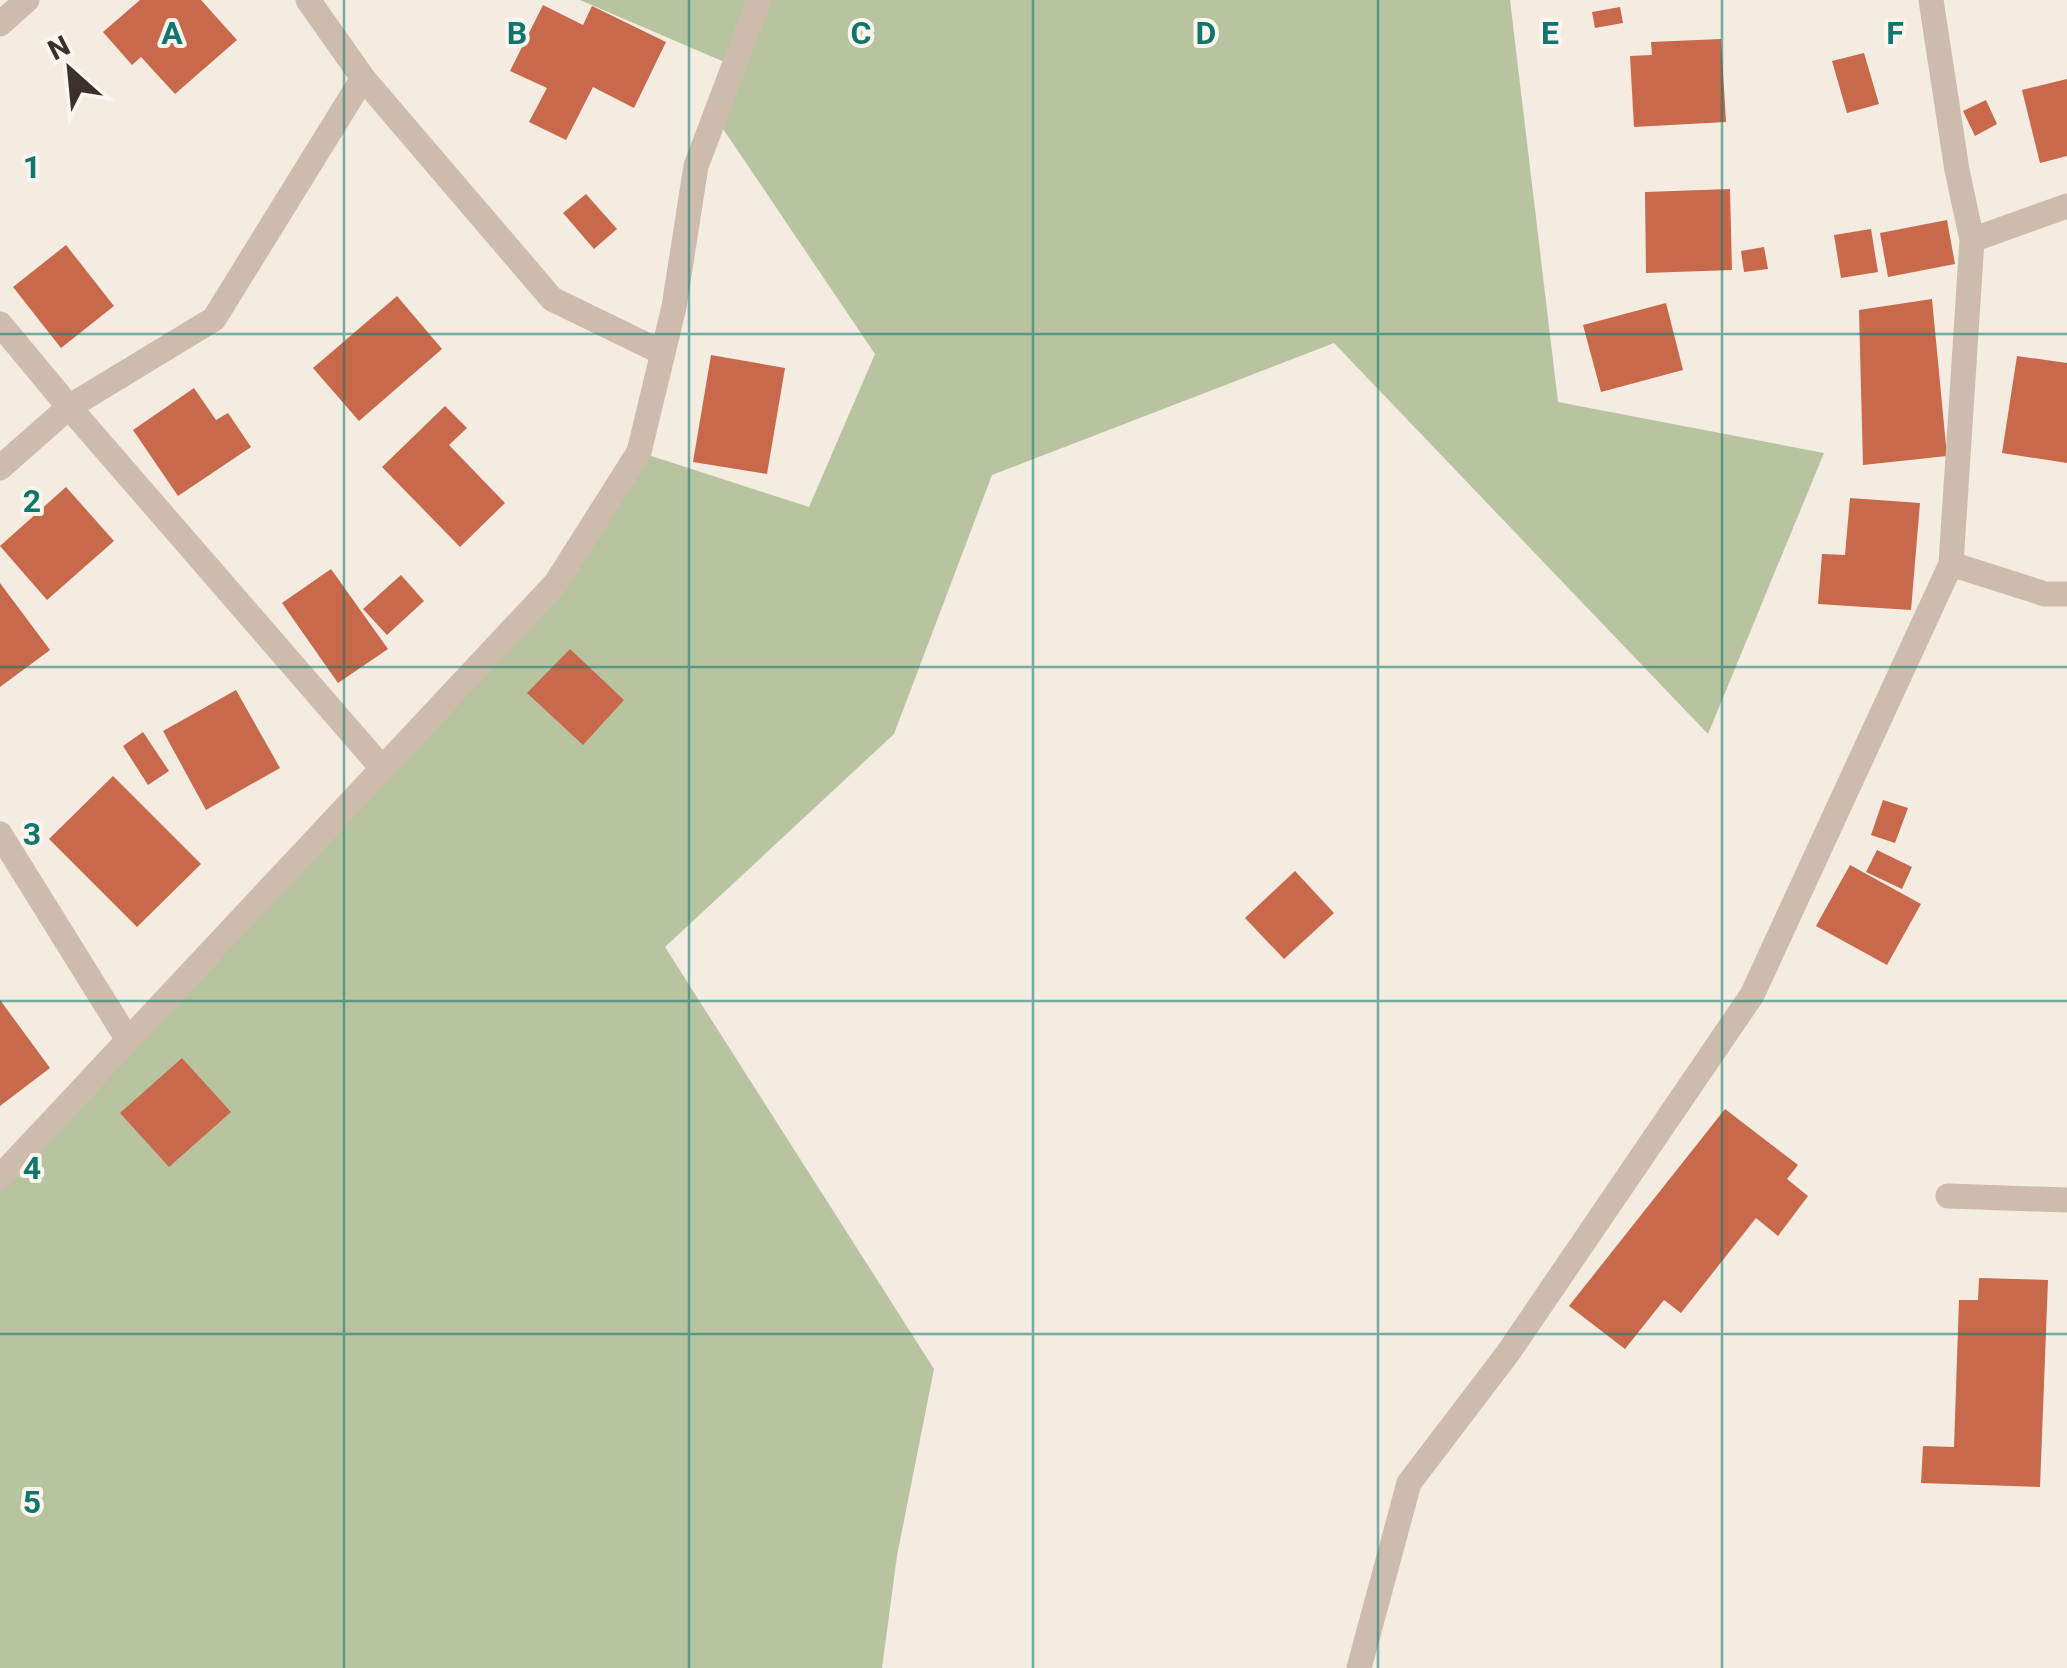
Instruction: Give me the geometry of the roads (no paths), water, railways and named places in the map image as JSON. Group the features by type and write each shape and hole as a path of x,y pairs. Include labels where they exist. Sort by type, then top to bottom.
{"street":[{"path":"0,24 27,0"},
{"path":"308,0 363,78 552,299 662,354"},
{"path":"0,1176 556,583 639,452 674,306 696,166 758,0"},
{"path":"1359,1668 1409,1484 1508,1353 1752,995 1951,564 1972,240 1931,0"},
{"path":"0,468 69,407 214,319 363,78"},
{"path":"1972,240 2067,206"},
{"path":"0,324 382,768"},
{"path":"1951,564 2044,594 2067,594"},
{"path":"0,834 128,1040"},
{"path":"1948,1196 2067,1200"}]}
